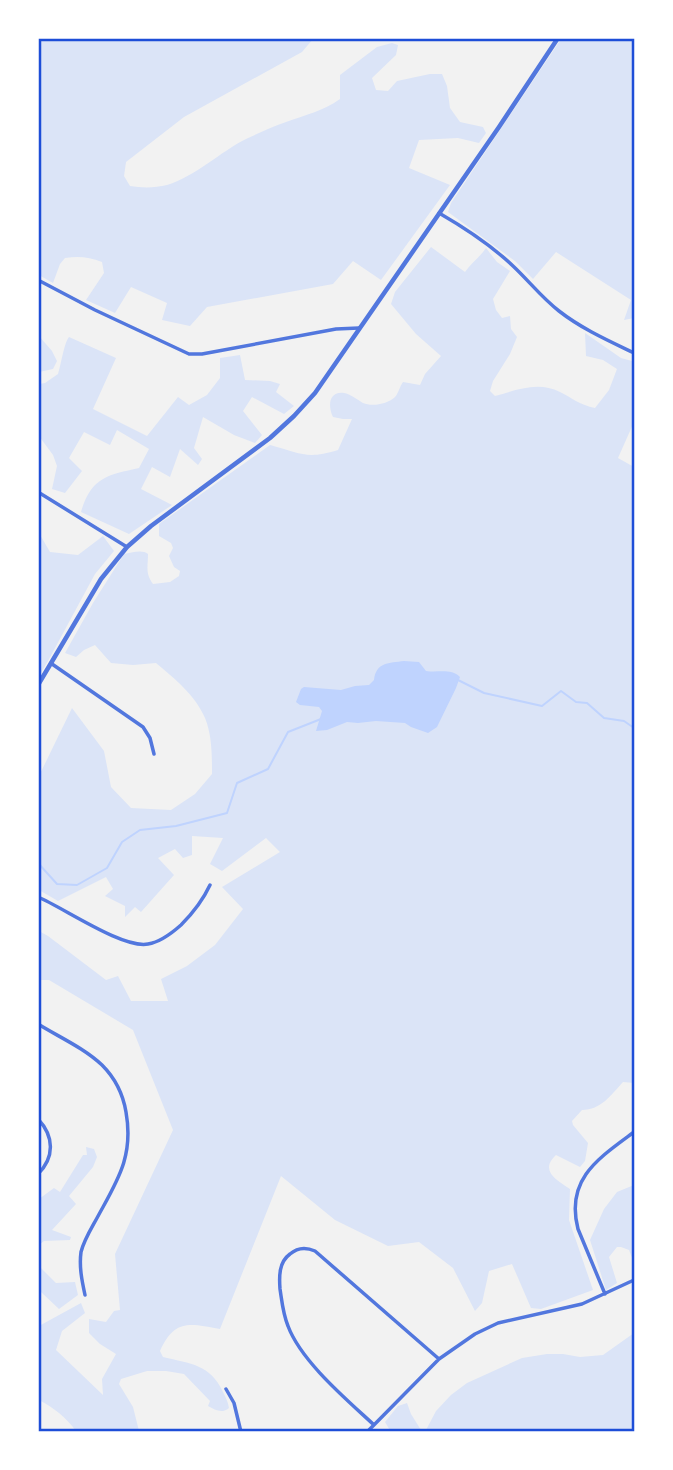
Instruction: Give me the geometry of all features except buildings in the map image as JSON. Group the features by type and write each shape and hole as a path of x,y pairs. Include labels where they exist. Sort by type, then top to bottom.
{"street":[{"path":"38,685 101,579 127,547 144,531 261,445 315,393 558,38"},
{"path":"439,212 504,257 560,312 586,329 635,354"},
{"path":"38,280 94,310 189,354 202,354 335,329 359,328"},
{"path":"38,492 127,547"},
{"path":"52,664 143,727 150,738 154,754"},
{"path":"38,897 116,938 146,945 179,927 204,897 210,885"},
{"path":"38,1024 91,1056 104,1067 120,1090 127,1117 125,1161 86,1237 82,1252 81,1268 85,1295"},
{"path":"38,1119 48,1132 51,1147 48,1161 38,1174"},
{"path":"605,1294 578,1229 576,1200 582,1179 592,1165 635,1132"},
{"path":"373,1424 306,1358 290,1332 283,1308 280,1282 282,1266 290,1253 302,1248 315,1251 439,1359"},
{"path":"367,1432 439,1359 465,1339 492,1326 578,1306 635,1280"},
{"path":"226,1389 234,1403 241,1432"}],"shaded area":[{"path":"39,38 313,39 302,52 184,117 126,162 124,176 130,186 158,187 178,181 246,139 334,103 340,99 340,75 377,47 392,43 398,45 396,55 372,78 376,90 388,91 397,81 442,74 447,86 450,108 460,122 483,127 486,133 479,143 458,138 419,140 409,168 450,185 381,280 353,261 333,284 207,307 190,326 162,320 167,303 131,287 115,313 86,300 104,273 102,262 84,257 65,258 53,283 39,275"},
{"path":"561,39 634,39 634,318 624,320 631,300 556,252 533,279 515,261 448,212 451,203"},
{"path":"431,247 465,272 486,248 497,262 510,271 493,299 502,318 510,316 511,329 517,337 493,381 490,391 495,396 544,387 595,408 609,390 617,369 603,360 586,356 585,333 634,364 634,422 618,458 634,467 634,1083 623,1082 605,1101 582,1110 572,1121 588,1143 585,1161 580,1167 556,1155 549,1166 552,1175 570,1189 569,1220 593,1290 541,1309 531,1308 512,1264 489,1271 482,1303 475,1311 453,1268 419,1242 388,1246 335,1220 281,1176 220,1329 192,1325 178,1328 171,1333 160,1351 163,1357 206,1370 218,1383 229,1408 221,1411 208,1406 210,1401 184,1374 147,1371 121,1379 119,1384 133,1407 139,1431 76,1431 59,1413 39,1400 39,1326 81,1303 85,1313 62,1331 56,1350 103,1395 102,1379 116,1354 89,1333 89,1319 106,1322 114,1311 120,1310 115,1254 173,1130 133,1030 49,980 39,980 39,931 106,980 118,976 131,1001 168,1001 161,979 187,966 215,945 243,909 222,887 280,852 266,838 222,871 210,864 223,838 192,836 192,855 183,858 175,849 158,858 174,875 141,912 135,907 125,917 125,906 105,896 113,889 106,877 58,901 39,890 38,778 72,708 104,751 111,787 131,808 171,810 195,794 212,774 210,738 201,710 183,688 156,663 111,663 95,645 76,657 65,653 124,554 148,554 148,573 153,584 170,582 179,576 180,571 174,567 169,556 173,548 171,543 159,536 159,524 270,445 311,455 338,450 352,419 333,417 330,404 335,394 344,393 363,403 375,405 395,397 403,382 420,385 425,374 441,356 416,334 391,304 395,292"},
{"path":"39,336 57,361 53,369 39,372"},
{"path":"69,337 116,358 93,409 147,436 178,397 189,405 207,395 220,378 220,358 240,355 245,380 280,384 276,392 294,406 284,414 252,397 243,411 262,435 255,443 234,435 203,417 194,448 202,459 198,465 180,449 170,477 152,467 141,489 172,505 129,534 81,512 90,491 96,485 110,476 139,468 149,449 117,430 110,445 84,432 69,458 82,471 65,493 52,489 57,466 53,455 39,436 39,384 58,374"},
{"path":"39,533 50,552 78,555 103,536 114,551 95,574 39,676"},
{"path":"86,1147 94,1149 97,1157 93,1167 69,1196 76,1204 52,1230 71,1237 70,1240 44,1241 39,1245 39,1199 54,1188 60,1192 83,1155 87,1155"},
{"path":"634,1185 634,1263 629,1250 617,1247 609,1257 617,1283 606,1290 590,1240 604,1209 617,1192"},
{"path":"39,1266 56,1283 75,1282 78,1295 59,1309 39,1291"},
{"path":"634,1333 634,1431 391,1432 385,1422 398,1406 407,1403 421,1430 426,1430 436,1411 467,1383 522,1358 547,1354 580,1357 603,1355"}],"water":[{"path":"404,661 419,662 426,671 448,672 460,677 437,727 428,733 405,723 376,721 347,722 327,730 316,731 322,711 319,707 296,702 304,687 341,690 369,685 380,667"}],"waterway":[{"path":"458,680 484,693 542,706 561,691 576,702 587,703 604,718 624,721 634,728"},
{"path":"38,863 57,884 77,885 107,868 122,842 140,830 176,826 227,813 237,783 268,769 288,732 321,719"}]}
